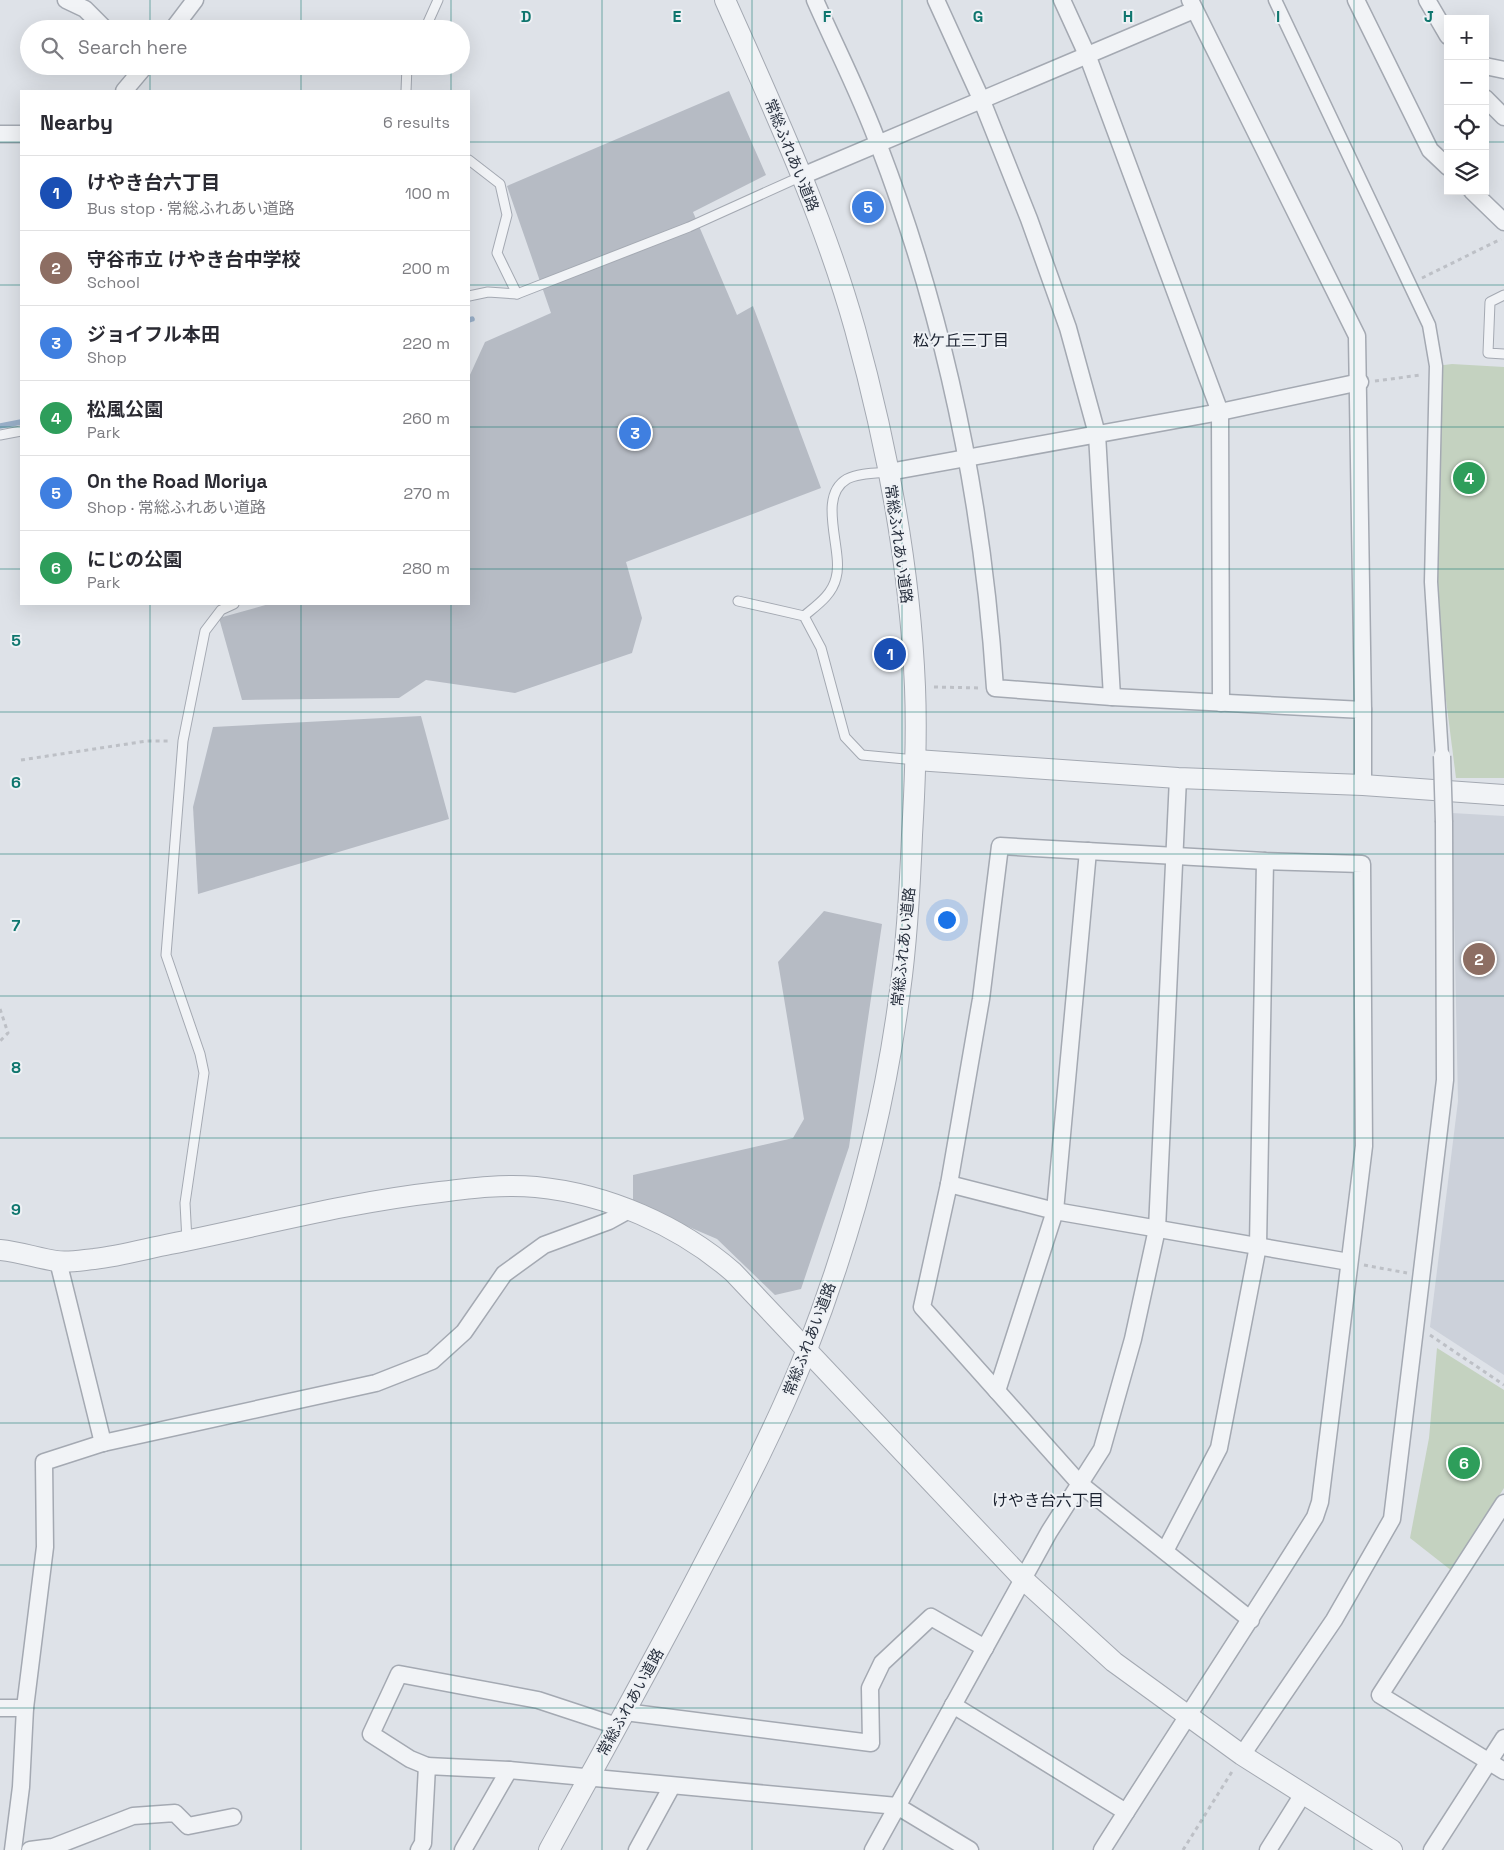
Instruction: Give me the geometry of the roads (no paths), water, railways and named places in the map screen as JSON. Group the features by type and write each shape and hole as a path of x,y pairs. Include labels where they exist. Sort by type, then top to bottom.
{"street":[{"path":"66,0 85,9 96,20"},
{"path":"180,20 195,0"},
{"name":"常総ふれあい道路","path":"548,1850 621,1719 742,1491 807,1350 859,1195 881,1100 900,993 910,884 916,760 915,687 910,620 889,472 873,396 854,324 830,250 802,176 725,0"},
{"path":"815,0 879,145 930,300 968,458 990,605 995,688 1112,698 1363,710"},
{"path":"936,0 982,101 1029,218 1068,328 1097,434 1112,698"},
{"path":"1062,0 1088,57 1220,412 1221,703"},
{"path":"1242,1755 1334,1620 1392,1518 1445,1080 1444,822 1442,756 1431,582 1436,373 1429,325 1275,0"},
{"path":"1356,0 1430,150 1444,163"},
{"path":"1427,0 1444,29"},
{"path":"802,176 1088,57 1192,5 1357,336 1360,382 1363,785"},
{"path":"1489,67 1504,70"},
{"path":"125,90 137,75"},
{"path":"1489,102 1504,117"},
{"path":"0,134 20,134"},
{"path":"1476,195 1504,222"},
{"path":"889,472 1220,412 1360,382"},
{"path":"916,760 1178,778 1363,785 1504,795"},
{"path":"872,1850 1024,1580 1049,1532 1102,1449 1133,1339 1157,1229 1178,778"},
{"path":"1102,1850 1187,1715 1251,1620 1316,1517 1320,1502 1348,1262 1364,1146 1362,864 1265,861 1000,846 981,999 949,1184 922,1308 1080,1484 1251,1620"},
{"path":"997,1391 1055,1211 1088,851"},
{"path":"1165,1551 1219,1448 1258,1246 1265,861"},
{"path":"949,1184 1055,1211 1348,1262"},
{"path":"0,1250 19,1252 58,1261 95,1259 187,1241 288,1218 405,1196 492,1186 535,1187 579,1194 629,1210 684,1235 716,1258 807,1350 1024,1580 1114,1662 1242,1755 1392,1850"},
{"path":"14,1850 21,1787 25,1708 45,1547 44,1462 103,1443 376,1383 432,1361 464,1332 504,1274 544,1245 609,1220 629,1210"},
{"path":"58,1261 103,1443"},
{"path":"1504,1503 1380,1694 1504,1771"},
{"path":"970,1850 897,1806 588,1779 509,1770 427,1766 410,1759 371,1734 399,1674 538,1700 621,1719 871,1743 870,1688 882,1663 931,1617 985,1648"},
{"path":"953,1705 1126,1812"},
{"path":"0,1708 25,1708"},
{"path":"1432,1850 1504,1738"},
{"path":"419,1850 423,1844 427,1766"},
{"path":"463,1850 509,1770"},
{"path":"637,1850 672,1786"},
{"path":"1270,1850 1303,1794"},
{"path":"30,1850 53,1847 132,1816 175,1813 188,1826 233,1817"}],"lane":[{"path":"428,20 438,0"},
{"path":"406,90 407,75"},
{"path":"470,161 500,184 507,215 496,253 517,294"},
{"path":"470,296 488,292 517,294 689,227 802,176"},
{"path":"1504,296 1490,302 1488,353 1504,354"},
{"path":"0,435 20,431"},
{"path":"804,616 828,596 836,578 838,561 832,513 834,492 846,479 889,472"},
{"path":"738,602 804,616"},
{"path":"187,1241 185,1203 204,1073 200,1054 166,955 184,741 205,631 221,610 232,605"},
{"path":"804,616 821,648 845,737 862,755 916,760"}],"waterway":[{"path":"0,426 20,422"}],"place":[{"name":"On the Road Moriya","path":"868,207"},
{"name":"ジョイフル本田","path":"635,433"},
{"name":"松風公園","path":"1469,478"},
{"name":"けやき台六丁目","path":"890,654"},
{"name":"守谷市立 けやき台中学校","path":"1479,959"},
{"name":"にじの公園","path":"1464,1463"}],"district":[{"name":"松ケ丘三丁目","path":"961,340"},
{"name":"けやき台六丁目","path":"1048,1500"}]}
